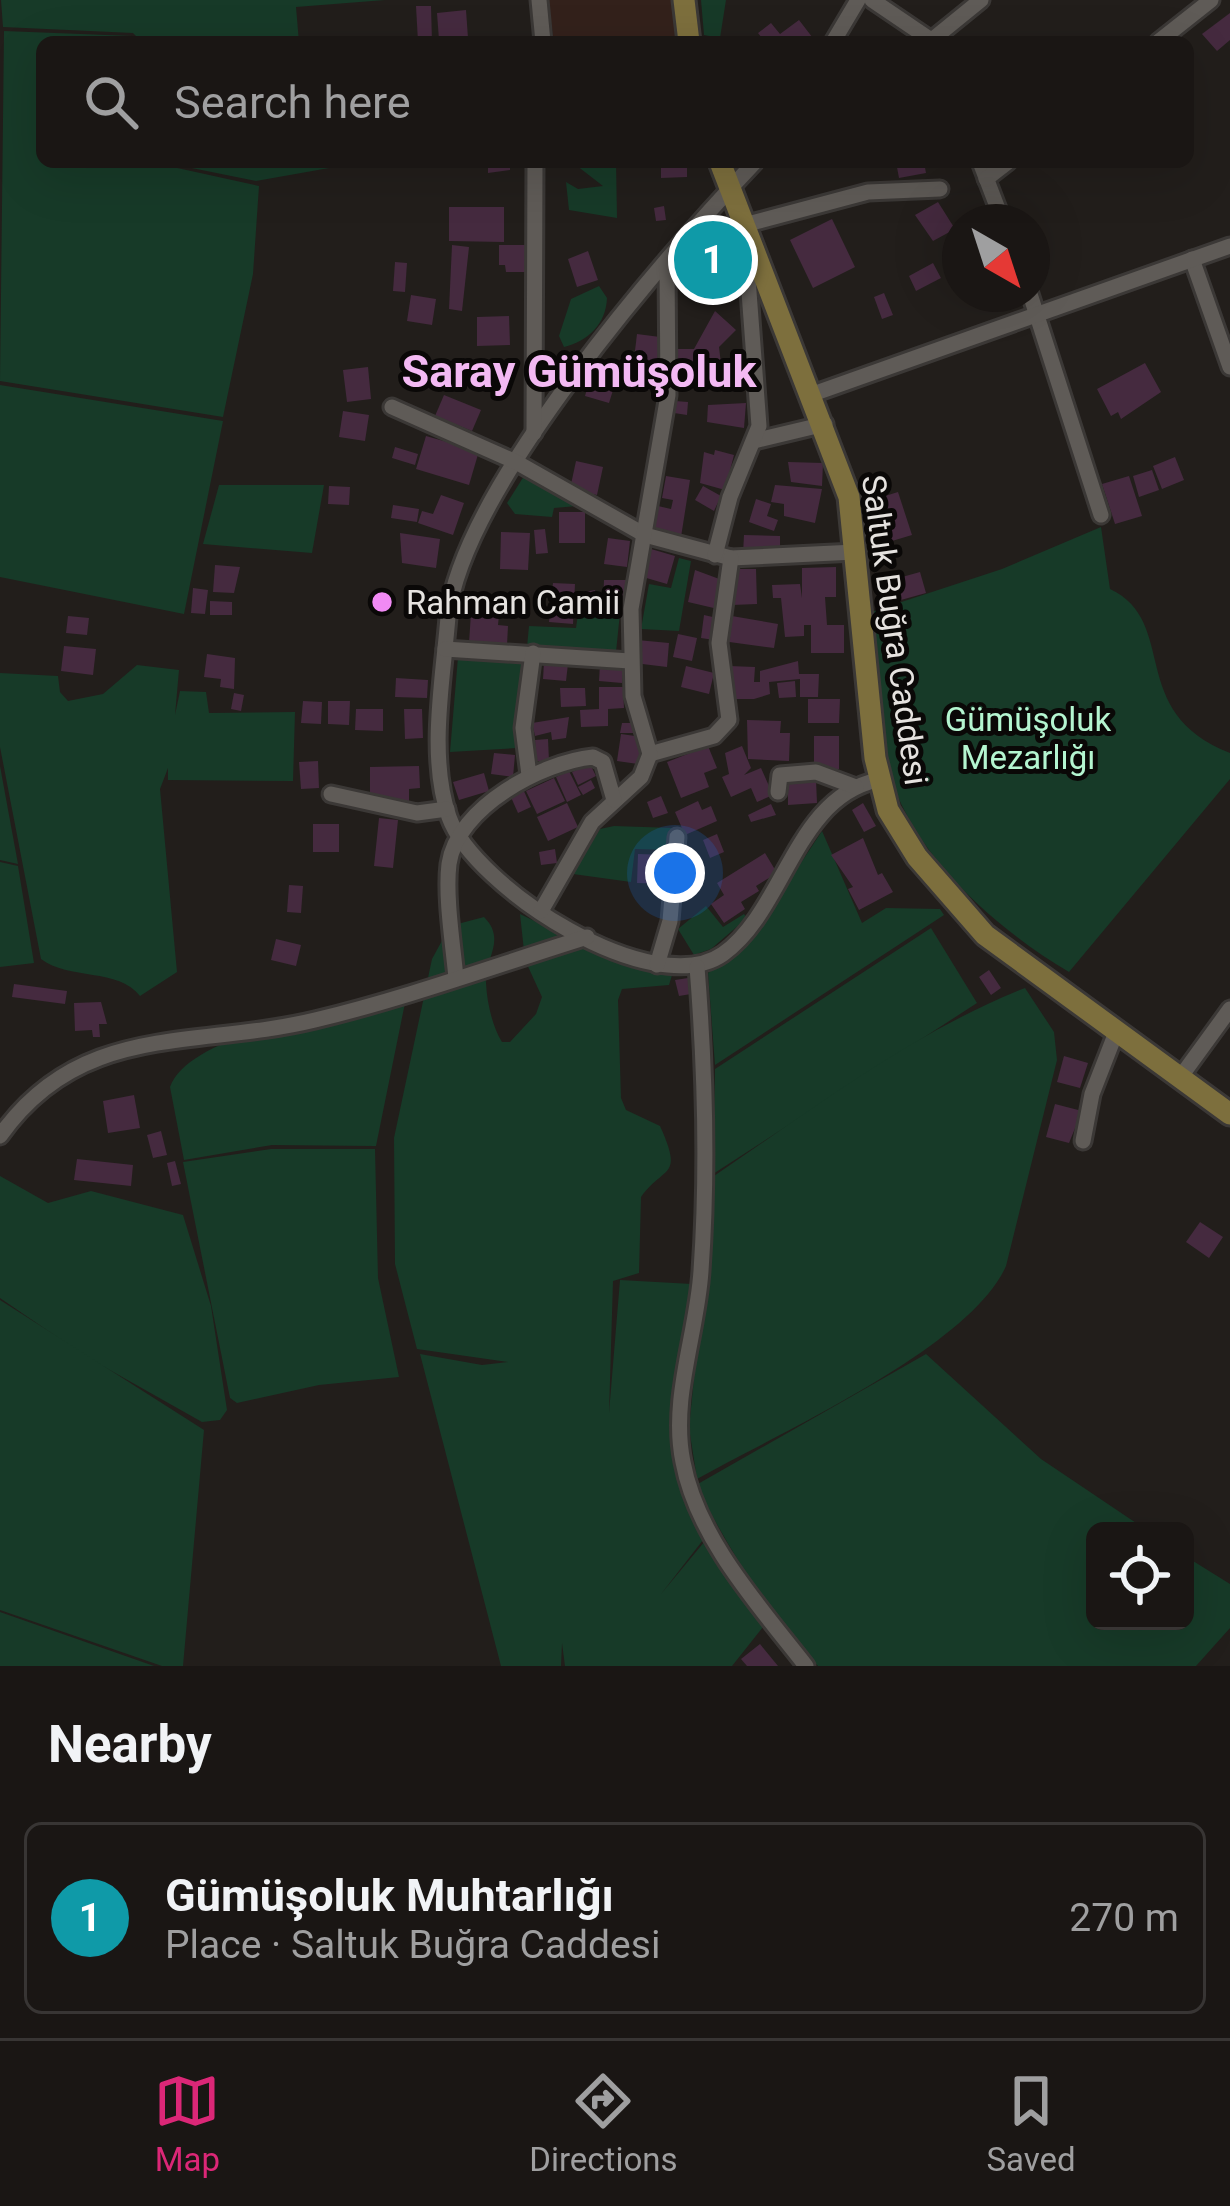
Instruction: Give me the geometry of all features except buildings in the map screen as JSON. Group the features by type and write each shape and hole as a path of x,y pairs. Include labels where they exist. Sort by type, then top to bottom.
{"street":[{"path":"539,0 543,36"},
{"path":"684,0 688,36"},
{"path":"837,36 858,0"},
{"path":"872,0 926,36"},
{"path":"939,36 981,0"},
{"path":"1166,36 1211,0"},
{"path":"534,433 535,168"},
{"name":"Saltuk Buğra Caddesi","path":"723,168 849,496 867,783 917,856 985,935 1115,1035 1230,1114"},
{"path":"749,168 534,433 466,552 450,594 445,649 440,763 447,809 459,838 495,879 542,911 628,958 697,967 738,941 816,824 867,783"},
{"path":"982,168 996,204"},
{"path":"986,179 1000,168"},
{"path":"650,754 714,736 729,720 719,643 723,557 730,497 754,441 758,411 744,224 868,191 940,189"},
{"path":"813,394 1230,246"},
{"path":"1192,259 1230,367"},
{"path":"542,911 592,822 641,776 650,754 633,696 630,662 633,590 668,395 667,265"},
{"path":"1037,312 1101,515"},
{"path":"392,407 516,462 645,535 723,557 855,552"},
{"path":"754,441 825,424"},
{"path":"445,649 630,662"},
{"path":"529,775 524,728 533,653"},
{"path":"456,977 449,860 459,838 497,797 529,775 571,759 598,758 614,800"},
{"path":"778,792 780,775 800,771 867,783"},
{"path":"331,794 417,813 447,809"},
{"path":"657,965 673,906 676,837"},
{"path":"0,1136 44,1086 104,1055 169,1039 315,1020 587,937"},
{"path":"697,967 703,1224 699,1304 679,1420 683,1464 718,1545 806,1666"},
{"path":"1179,1079 1230,1009"},
{"path":"1083,1141 1092,1094 1115,1035"}],"shaded area":[{"path":"548,0 674,0 679,36 553,36"}],"green space":[{"path":"1,0 385,0 296,7 298,36 136,36 3,27"},
{"path":"701,0 726,0 720,36 704,35"},
{"path":"4,31 132,36 36,36 36,168 177,168 259,186 253,274 223,417 0,381"},
{"path":"192,168 329,168 256,181"},
{"path":"580,168 616,168 617,218 569,210 566,182 578,189 603,186"},
{"path":"599,286 607,298 599,323 588,336 564,347 559,336 571,299"},
{"path":"0,385 223,421 184,614 0,577"},
{"path":"524,476 577,506 554,508 552,517 515,514 507,503"},
{"path":"219,485 324,485 312,553 203,544"},
{"name":"Gümüşoluk Mezarlığı","path":"1101,527 1110,589 1131,604 1144,623 1164,692 1177,715 1198,736 1230,753 1230,779 1069,972 985,911 915,830 899,799 884,749 871,612 1002,569"},
{"path":"679,558 691,561 679,631 641,629 649,584 671,588"},
{"path":"620,613 616,652 527,647 529,626 576,628 578,614"},
{"path":"458,657 525,661 517,748 450,752"},
{"path":"137,665 179,670 175,715 180,691 206,692 209,713 295,712 293,781 168,780 168,768 160,789 177,972 140,996 119,981 65,970 41,959 0,747 0,673 58,676 60,692 68,701 103,694"},
{"path":"0,766 18,864 0,860"},
{"path":"673,828 671,850 635,849 631,882 573,874 600,829"},
{"path":"822,831 862,923 886,908 940,909 944,915 715,1065 708,973 751,938"},
{"path":"0,862 18,866 34,963 0,967"},
{"path":"706,906 723,927 744,914 747,918 711,949 694,955 678,929"},
{"path":"520,914 631,967 673,972 669,985 622,989 618,1000 621,1098 626,1110 660,1126 671,1163 641,1197 639,1273 613,1281 609,1413 620,1280 692,1284 676,1383 674,1443 688,1506 703,1540 661,1594 705,1541 763,1627 732,1666 565,1666 562,1643 561,1666 501,1666 420,1354 482,1365 508,1362 417,1349 395,1264 394,1138 432,959 450,926 484,917 491,925 494,942 487,990 502,1042 510,1042 536,1014 542,997 525,960"},
{"path":"931,928 977,1003 713,1174 715,1069"},
{"path":"1025,988 1054,1032 1057,1060 1006,1266 986,1297 914,1358 697,1479 689,1428 714,1176 903,1049"},
{"path":"406,998 376,1146 272,1145 184,1160 170,1087 184,1067 208,1051 274,1026"},
{"path":"271,1149 375,1149 378,1278 399,1377 319,1385 237,1403 230,1398 183,1162"},
{"path":"0,1176 48,1203 91,1191 183,1215 211,1306 227,1410 220,1420 202,1422 85,1356 0,1298"},
{"path":"0,1300 204,1430 183,1666 162,1666 0,1610"},
{"path":"926,1354 1041,1459 1135,1522 1086,1522 1086,1630 1194,1630 1194,1562 1230,1584 1230,1628 1196,1666 818,1666 751,1580 696,1485"},
{"path":"0,1612 154,1666 0,1666"}],"place":[{"name":"Gümüşoluk Muhtarlığı","path":"713,260"},
{"name":"Rahman Camii","path":"382,602"}],"district":[{"name":"Saray Gümüşoluk","path":"579,371"}]}
